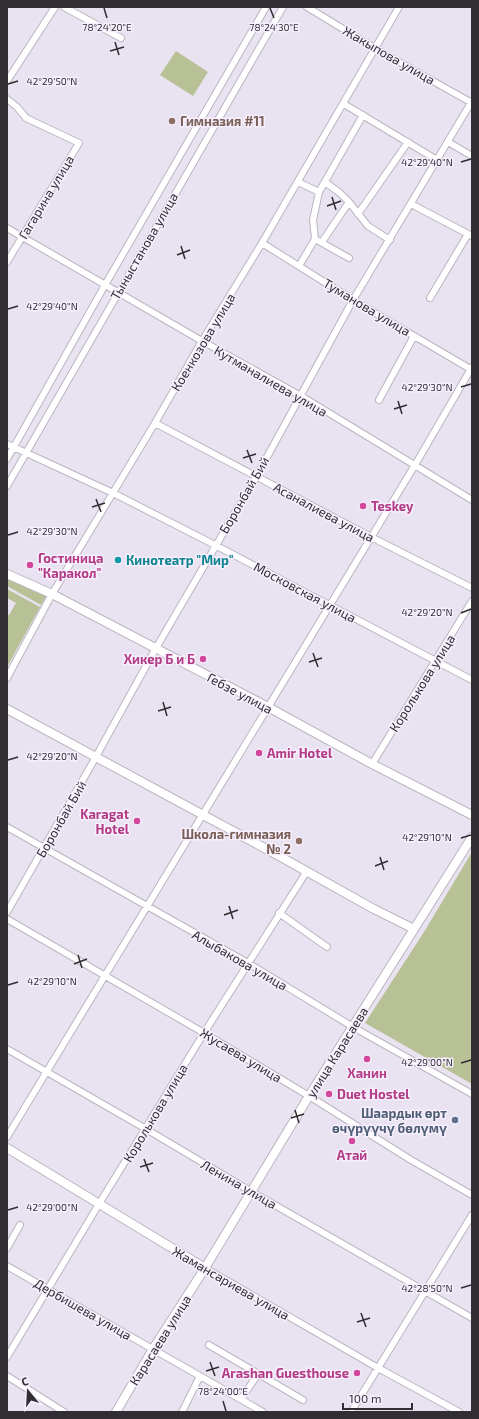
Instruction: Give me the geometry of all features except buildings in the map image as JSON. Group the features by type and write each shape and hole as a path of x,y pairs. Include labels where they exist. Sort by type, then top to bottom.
{"main road":[{"name":"Гебзе улица","path":"7,574 52,594 268,707 372,764 472,815"},
{"path":"7,709 96,756 372,908 414,929"},
{"name":"улица Карасаева","path":"205,1268 309,1096 472,837"},
{"name":"Жамансариева улица","path":"7,1148 205,1268"},
{"name":"Карасаева улица","path":"116,1412 153,1349 205,1268"}],"street":[{"path":"7,81 55,7"},
{"path":"64,7 121,38"},
{"name":"Тыныстанова улица","path":"7,459 105,285 266,7"},
{"name":"Тыныстанова улица","path":"7,486 283,7"},
{"name":"Жакыпова улица","path":"307,7 376,49 472,102"},
{"name":"Коенкозова улица","path":"7,678 52,594 262,243 399,7"},
{"name":"Гагарина улица","path":"7,99 26,118 79,143 7,262"},
{"name":"Боронбай Бий","path":"7,912 156,648 256,477 353,300 472,102"},
{"path":"344,104 437,160"},
{"path":"299,266 315,240 313,220 319,192 363,115"},
{"path":"358,214 408,142"},
{"path":"448,142 472,156"},
{"path":"298,182 319,192"},
{"path":"325,182 349,202 368,226 390,240"},
{"path":"322,242 349,202"},
{"path":"411,204 470,235 430,298"},
{"name":"Кутманалиева улица","path":"7,228 202,341 301,396 472,500"},
{"path":"315,240 322,242 349,258"},
{"name":"Туманова улица","path":"262,243 353,300 471,369"},
{"path":"379,400 414,336"},
{"path":"7,1137 415,465 471,369"},
{"name":"Асаналиева улица","path":"155,423 371,537 472,588"},
{"name":"Московская улица","path":"7,444 113,493 472,680"},
{"name":"Королькова улица","path":"372,764 472,601"},
{"name":"Алыбакова улица","path":"7,827 248,963 353,1027 472,1094"},
{"name":"Королькова улица","path":"7,1357 204,1033 306,871"},
{"path":"279,914 327,947"},
{"name":"Жусаева улица","path":"7,919 204,1033 309,1096 411,1160 472,1195"},
{"name":"Ленина улица","path":"7,1049 252,1192 426,1290 472,1318"},
{"path":"350,1412 472,1215"},
{"path":"7,1248 20,1225"},
{"name":"Дербишева улица","path":"7,1266 263,1412"},
{"name":"Жамансариева улица","path":"205,1268 378,1368 459,1412"},
{"path":"209,1345 303,1400"},
{"path":"241,1399 258,1374"},
{"path":"7,1376 64,1412"},
{"path":"182,1412 200,1376"}],"green space":[{"path":"176,51 208,72 193,96 160,75"},
{"path":"7,579 46,596 41,605 7,586"},
{"path":"7,589 40,607 7,667 7,614 9,615 16,603 7,598"},
{"path":"472,852 472,1084 365,1023 424,932"}],"place":[{"name":"Гимназия #11","path":"172,121"},
{"name":"Teskey","path":"363,506"},
{"name":"Кинотеатр \"Мир\"","path":"118,560"},
{"name":"Гостиница \"Каракол\"","path":"30,565"},
{"name":"Хикер Б и Б","path":"203,659"},
{"name":"Amir Hotel","path":"259,753"},
{"name":"Karagat Hotel","path":"137,821"},
{"name":"Школа-гимназия № 2","path":"299,841"},
{"name":"Ханин","path":"367,1059"},
{"name":"Duet Hostel","path":"329,1094"},
{"name":"Шаардык өрт өчүрүүчү бөлүмү","path":"455,1120"},
{"name":"Атай","path":"352,1141"},
{"name":"Arashan Guesthouse","path":"357,1373"}]}
